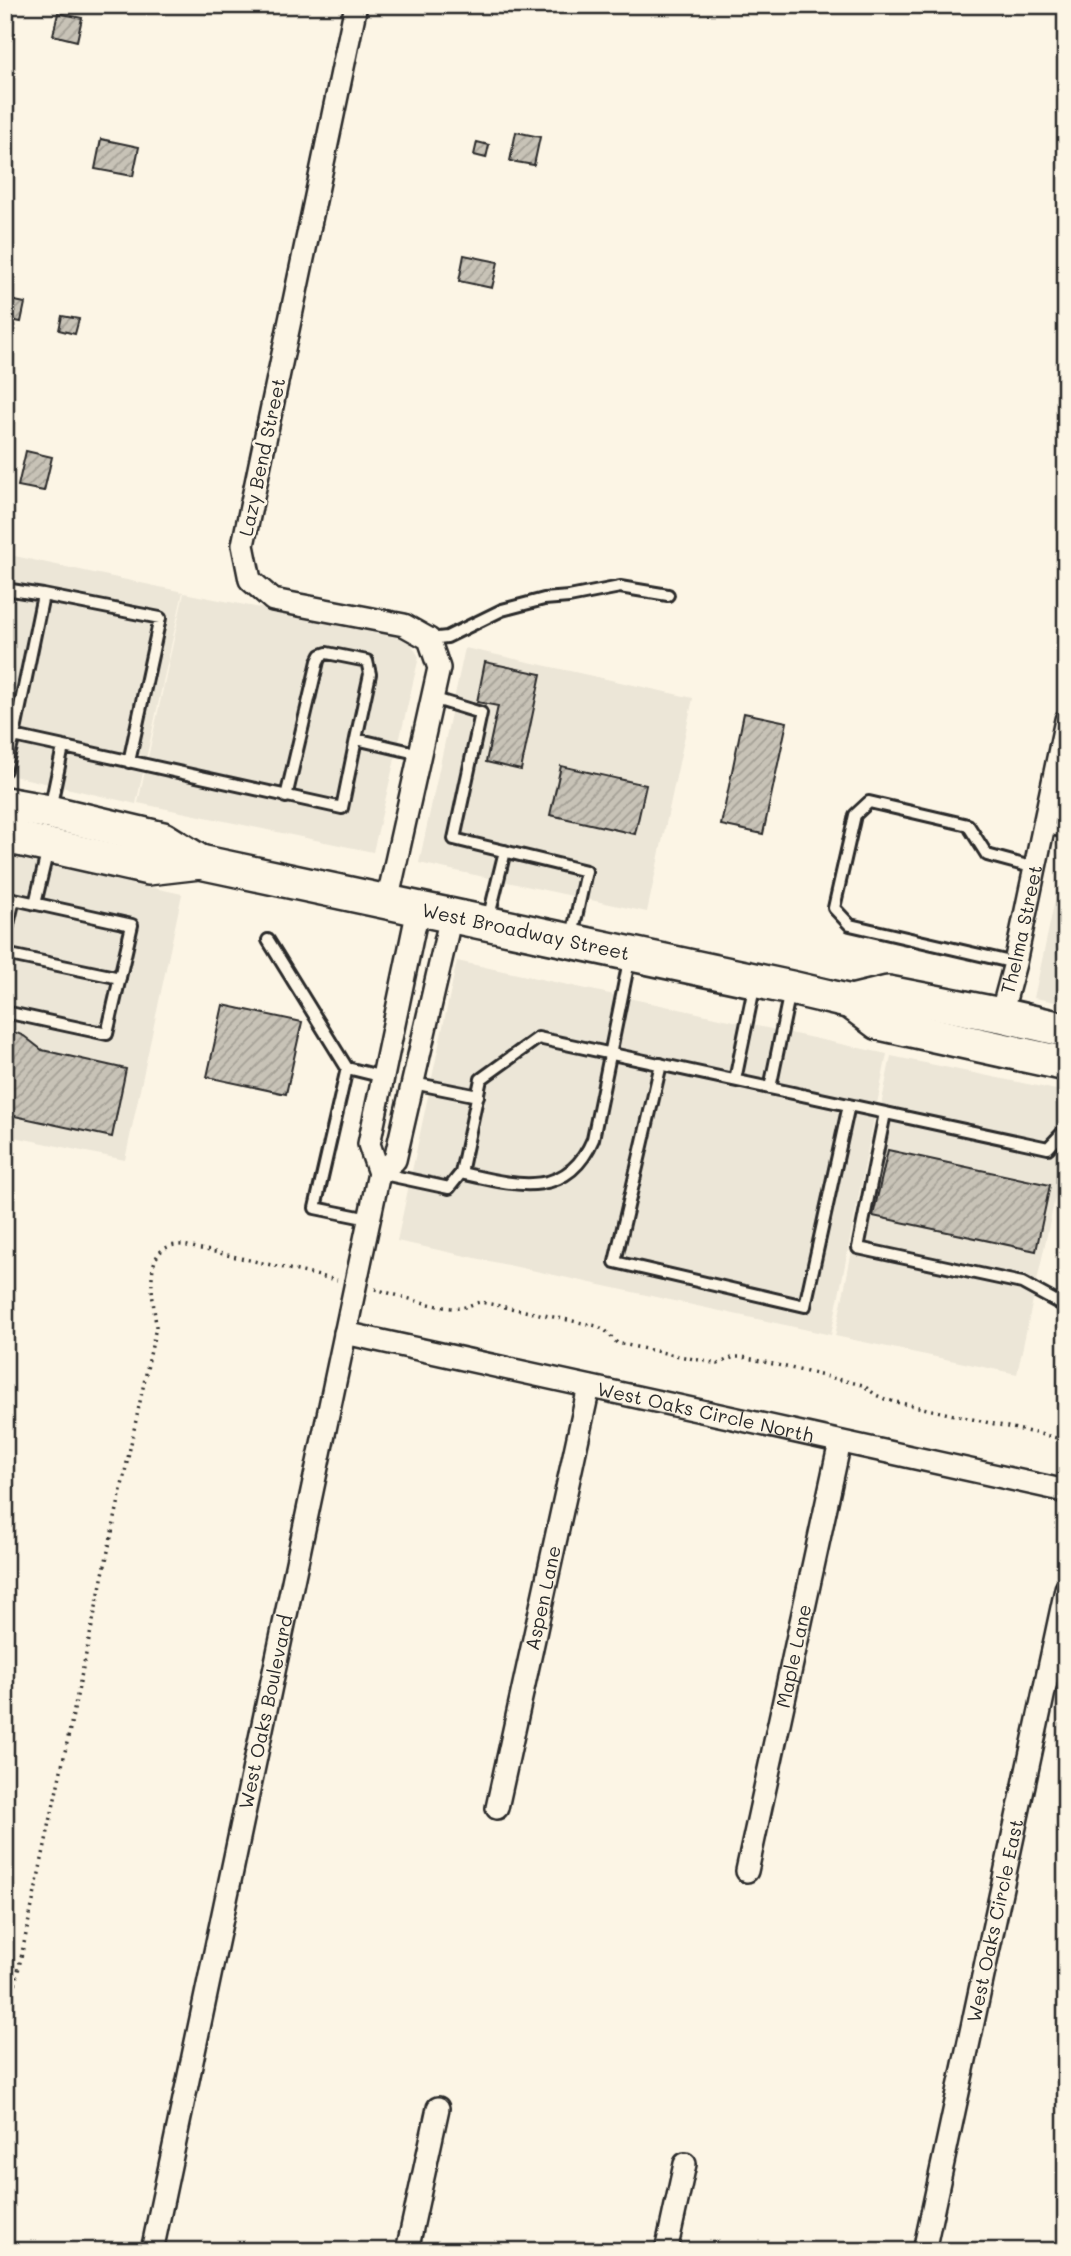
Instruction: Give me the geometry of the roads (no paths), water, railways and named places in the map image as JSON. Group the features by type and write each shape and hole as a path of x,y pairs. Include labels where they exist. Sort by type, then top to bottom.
{"main road":[{"name":"West Broadway Street","path":"5,804 49,811 163,839 200,862"},
{"path":"6,833 49,811"},
{"path":"6,833 41,831 107,838 123,830"},
{"name":"West Broadway Street","path":"6,833 49,847 148,868 200,862 756,980 851,1002 879,1023 1066,1064"},
{"name":"West Broadway Street","path":"851,1002 888,993 1066,1030"}],"street":[{"name":"Lazy Bend Street","path":"356,5 243,545 250,580 273,600 404,625 429,639"},
{"path":"402,905 420,754 439,668 429,639"},
{"name":"Thelma Street","path":"1001,1015 1015,963 1066,720"},
{"name":"West Oaks Boulevard","path":"152,2251 379,1173 369,1144 384,1077 402,905"},
{"name":"West Oaks Boulevard","path":"379,1173 395,1160 451,916"},
{"path":"384,1077 413,1083"},
{"name":"West Oaks Circle North","path":"345,1334 1066,1493"},
{"name":"Aspen Lane","path":"497,1808 589,1387"},
{"name":"Maple Lane","path":"747,1871 840,1442"},
{"name":"West Oaks Circle East","path":"925,2251 1066,1589"},
{"path":"407,2251 438,2108"},
{"path":"666,2251 685,2164"}],"lane":[{"path":"429,639 447,637 502,610 544,599 620,587 668,595"},
{"path":"5,589 160,618 129,762"},
{"path":"5,770 10,735 43,595"},
{"path":"10,735 286,797 341,808 370,674 367,661 327,653 321,655 286,797"},
{"path":"432,698 481,713 454,839 586,870 571,941"},
{"path":"356,739 420,754"},
{"path":"49,811 63,747"},
{"path":"1015,963 850,925 834,908 855,815 869,802 968,825 987,855 1035,868"},
{"path":"1043,827 1066,832"},
{"path":"35,904 49,847"},
{"path":"488,923 505,851"},
{"path":"5,937 10,898 132,925 107,1034 5,1012"},
{"path":"268,940 347,1068 315,1208 369,1219"},
{"path":"5,954 120,978"},
{"path":"461,1173 516,1185 536,1185 550,1182 569,1172 586,1156 593,1139 631,954"},
{"path":"735,1080 756,980"},
{"path":"770,1088 791,988"},
{"path":"379,1173 449,1188 461,1173 481,1079 538,1038 1048,1148 1066,1129"},
{"path":"661,1064 615,1262 805,1306 849,1105"},
{"path":"347,1068 384,1077"},
{"path":"413,1083 478,1096"},
{"path":"886,1113 858,1248 1021,1283 1066,1307"}]}
